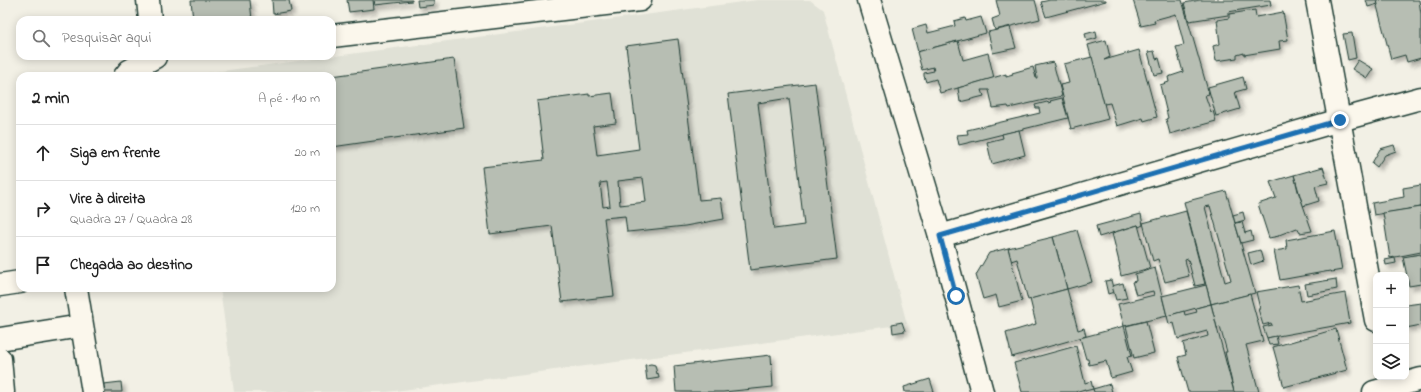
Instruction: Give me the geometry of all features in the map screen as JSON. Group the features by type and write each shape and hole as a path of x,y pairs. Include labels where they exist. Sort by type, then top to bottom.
{"street":[{"path":"148,0 150,16"},
{"path":"336,36 640,0"},
{"path":"869,0 940,236 982,392"},
{"path":"1317,0 1374,308"},
{"path":"128,72 148,60"},
{"path":"940,236 1421,98"},
{"path":"0,285 16,283"},
{"path":"77,292 93,392"},
{"path":"0,339 81,326"},
{"path":"0,359 3,392"},
{"path":"1383,386 1421,379"}],"shaded area":[{"path":"757,0 810,0 823,10 907,324 387,392 234,392 221,292 336,292 336,72 215,72 305,60 336,60 336,56"}],"building":[{"path":"191,0 250,0 252,16 193,16"},
{"path":"272,0 289,0 291,11 273,14"},
{"path":"347,0 373,0 374,9 349,12"},
{"path":"374,0 412,0 412,1 375,5"},
{"path":"417,0 434,0 434,5 418,7"},
{"path":"996,0 1035,0 1040,19 995,30 992,19 1000,16"},
{"path":"1050,0 1106,1 1046,17 1041,2"},
{"path":"1133,0 1182,0 1209,94 1205,95 1216,121 1170,134 1166,119 1168,118 1160,85 1169,82 1168,77 1183,72 1176,47 1184,45 1176,14 1154,20 1155,23 1141,26"},
{"path":"1200,0 1270,0 1271,5 1228,12 1228,15 1189,21 1184,3"},
{"path":"1366,0 1377,0 1378,4 1368,7"},
{"path":"1377,0 1419,0 1421,14 1421,58 1407,62 1405,55 1391,59 1377,6"},
{"path":"1255,10 1256,17 1283,12 1288,40 1279,41 1280,49 1244,55 1244,53 1237,55 1237,58 1216,61 1213,46 1220,44 1217,20 1229,18 1229,14"},
{"path":"981,17 986,33 918,52 912,29 926,25 928,33 955,26 954,21 965,18 966,21"},
{"path":"1010,27 1016,48 993,53 988,32"},
{"path":"1096,31 1097,38 1087,41 1085,34"},
{"path":"1352,33 1356,58 1348,60 1343,34"},
{"path":"678,39 699,200 721,198 724,219 685,226 627,232 625,216 604,218 614,296 562,302 552,226 490,234 482,167 544,160 537,101 589,94 589,96 612,93 616,123 593,126 597,155 639,149 626,46","holes":["643,178 646,202 620,205 618,181","607,182 610,206 603,207 600,183"]},
{"path":"1106,40 1110,57 1104,60 1139,50 1157,117 1144,121 1143,118 1117,126 1110,103 1104,104 1088,45"},
{"path":"958,41 963,60 988,53 994,78 940,93 936,79 926,82 924,73 934,71 933,67 922,70 917,52"},
{"path":"1154,51 1156,59 1159,58 1163,73 1154,75 1148,52"},
{"path":"1092,57 1108,119 1071,129 1060,85 1069,83 1064,64"},
{"path":"454,59 464,128 336,146 336,75"},
{"path":"1358,60 1373,69 1367,78 1352,69"},
{"path":"1053,62 1062,96 1009,108 1008,106 993,108 989,90 982,90 984,96 960,102 958,88 1006,74 1006,77 1013,75 1012,73 1033,67 1037,78 1035,66"},
{"path":"1243,77 1246,89 1235,92 1240,109 1216,116 1208,87"},
{"path":"815,83 837,259 750,270 728,94","holes":["789,98 804,225 774,229 758,103"]},
{"path":"1062,98 1068,118 959,145 957,135 968,134 967,130 1040,113 1039,108 1036,108 1035,105 1048,103 1051,102 1050,101"},
{"path":"1019,130 1025,155 992,164 987,142 1003,138 1002,134"},
{"path":"1394,145 1396,151 1385,155 1377,167 1372,163 1380,149"},
{"path":"1323,167 1328,183 1315,186 1319,201 1303,206 1294,175"},
{"path":"1294,175 1312,231 1300,233 1297,228 1279,236 1269,238 1258,204 1276,198 1270,182"},
{"path":"1421,185 1421,207 1374,215 1372,203 1404,197 1403,188"},
{"path":"1226,191 1255,293 1211,304 1184,202","holes":["1210,206 1231,280 1225,282 1205,207"]},
{"path":"1421,207 1421,252 1390,258 1383,213"},
{"path":"1186,211 1205,284 1195,286 1188,259 1185,260 1189,276 1165,282 1158,259 1153,261 1143,223"},
{"path":"1243,212 1245,220 1235,223 1233,215"},
{"path":"1141,214 1143,225 1139,227 1138,225 1099,237 1096,226"},
{"path":"1242,222 1245,233 1251,231 1253,240 1241,243 1235,223"},
{"path":"1138,225 1150,268 1121,276 1112,233"},
{"path":"1077,230 1092,282 1067,289 1053,237"},
{"path":"1335,231 1342,270 1280,280 1274,251 1287,249 1286,240"},
{"path":"1053,237 1067,289 1028,300 1017,259 1011,261 1008,248"},
{"path":"1008,248 1022,301 999,307 996,295 983,299 976,275 989,253"},
{"path":"1260,250 1263,261 1251,265 1248,253"},
{"path":"1421,254 1421,284 1409,286 1409,272 1406,272 1403,257"},
{"path":"1395,258 1396,263 1386,265 1385,260"},
{"path":"1155,268 1167,316 1124,326 1118,304 1154,295 1153,291 1136,295 1132,282 1136,281 1135,274"},
{"path":"1336,279 1337,289 1307,295 1305,284"},
{"path":"1111,280 1114,292 1108,294 1105,281"},
{"path":"1123,283 1127,298 1116,300 1112,286"},
{"path":"1206,285 1211,304 1167,316 1162,296"},
{"path":"1298,285 1301,301 1345,293 1350,323 1267,338 1263,327 1272,325 1271,323 1263,325 1258,309 1260,309 1256,292"},
{"path":"1067,289 1078,330 1084,328 1086,336 1012,357 1006,333 1036,324 1030,299"},
{"path":"1250,294 1263,341 1246,345 1259,392 1234,392 1225,352 1227,352 1220,327 1217,328 1211,304"},
{"path":"1421,303 1421,325 1409,327 1409,305"},
{"path":"1211,304 1234,392 1188,392 1178,357 1186,355 1183,343 1208,336 1207,331 1178,339 1174,323 1169,324 1167,316 1184,311 1185,315 1197,312 1196,308"},
{"path":"1146,321 1154,353 1134,358 1126,326"},
{"path":"902,322 905,331 893,333 892,324"},
{"path":"1124,326 1132,356 1127,357 1132,372 1111,378 1106,361 1089,365 1080,338"},
{"path":"1336,329 1347,370 1284,387 1273,347"},
{"path":"1276,336 1278,344 1269,345 1267,338"},
{"path":"1076,346 1085,383 1091,381 1093,389 1085,391 1085,389 1075,392 1022,392 1014,363"},
{"path":"771,355 773,387 723,392 676,392 674,366"},
{"path":"645,365 655,365 659,378 647,380"},
{"path":"930,379 934,392 905,392 904,387"},
{"path":"121,382 122,392 96,392 95,385"},
{"path":"1110,384 1112,392 1094,392 1093,389"}],"route":[{"path":"956,296 940,236 1340,120"}]}
